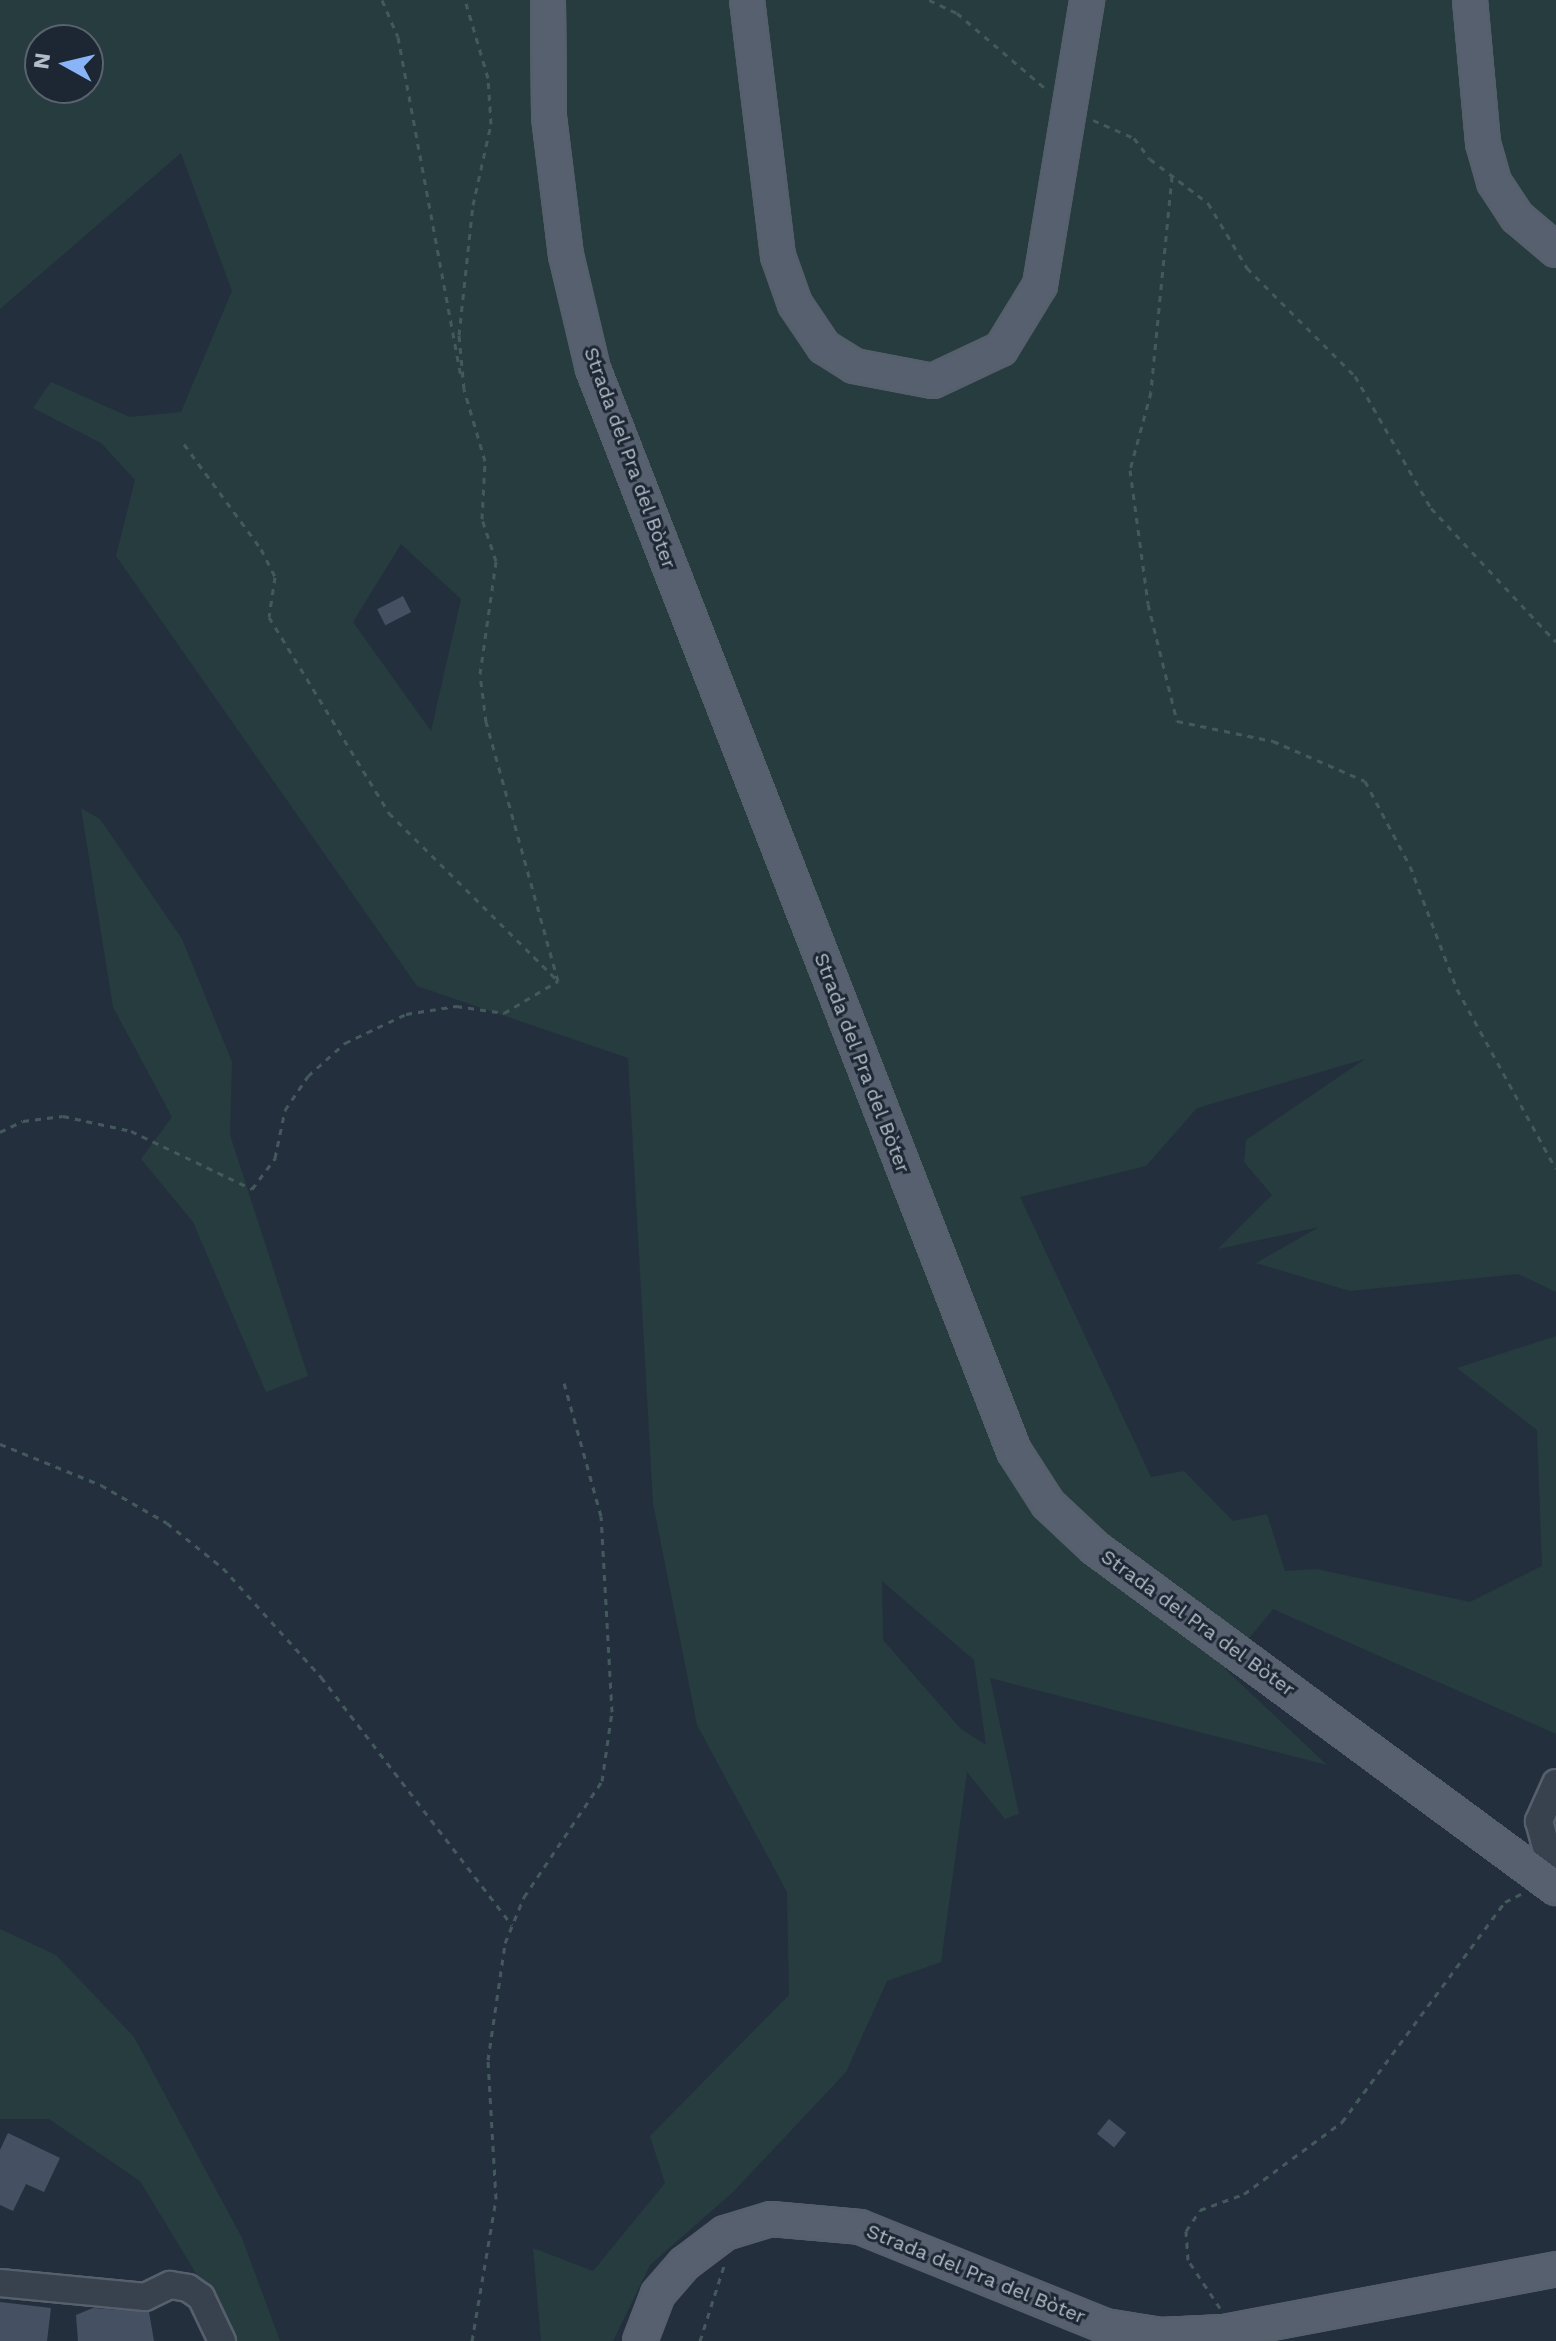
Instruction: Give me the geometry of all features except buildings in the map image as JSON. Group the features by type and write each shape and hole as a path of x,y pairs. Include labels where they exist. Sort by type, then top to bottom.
{"main road":[{"name":"Strada del Pra del Bòter","path":"548,0 549,117 566,255 593,369 1014,1451 1048,1504 1095,1548 1556,1886"},
{"path":"747,0 778,256 795,304 824,347 866,370 933,381 991,355 1020,324 1040,285 1087,0"},
{"path":"1470,0 1483,143 1494,182 1517,217 1556,250"},
{"name":"Strada del Pra del Bòter","path":"640,2341 658,2294 711,2243 771,2219 819,2219 860,2227 1105,2326 1161,2335 1238,2329 1556,2269"}],"street":[{"path":"1556,1783 1539,1821 1556,1886"},
{"path":"0,2283 145,2297 170,2285 188,2288 201,2297 222,2341"}],"path":[{"path":"382,0 398,37 464,389 485,461 482,519 496,561 482,630 486,722 558,981"},
{"path":"464,389 461,320 473,205 491,124 488,78 465,0"},
{"path":"929,0 957,13 1069,109 1134,138 1172,176 1208,203 1247,268 1355,376 1431,508 1556,642"},
{"path":"1172,176 1151,392 1130,470 1148,604 1177,721 1273,741 1365,781 1410,866 1457,989 1556,1169"},
{"path":"184,444 261,549 275,577 269,617 389,813 558,981"},
{"path":"0,1132 23,1121 63,1116 131,1131 252,1189 275,1158 285,1110 308,1076 345,1043 406,1014 456,1006 504,1013 558,981"},
{"path":"472,2341 496,2199 488,2060 512,1925 602,1781 612,1712 601,1516 564,1383"},
{"path":"0,1444 101,1485 167,1523 223,1568 321,1677 512,1925"},
{"path":"1238,2329 1188,2260 1186,2231 1200,2210 1244,2194 1342,2122 1505,1902 1519,1894"},
{"path":"700,2341 726,2260 711,2243"}],"green space":[{"path":"0,0 538,0 556,256 1005,1456 1231,1661 1225,1669 1327,1765 990,1678 1019,1814 1005,1819 967,1772 941,1962 887,1981 846,2072 733,2192 650,2265 613,2341 541,2341 533,2248 593,2271 665,2183 650,2136 789,1995 787,1892 697,1725 653,1503 628,1058 417,986 116,556 135,480 101,443 33,408 51,382 130,417 181,412 232,291 181,153 0,309","holes":["401,544 461,599 431,731 353,622","882,1581 974,1660 986,1745 961,1729 883,1640"]},
{"path":"557,0 738,0 788,308 887,386 1007,355 1096,0 1462,0 1475,145 1556,260 1556,1292 1518,1274 1350,1291 1256,1263 1319,1227 1218,1249 1272,1195 1244,1162 1246,1140 1365,1059 1197,1108 1146,1166 1020,1197 1151,1477 1184,1471 1233,1521 1267,1514 1285,1571 1316,1569 1470,1602 1542,1566 1537,1430 1457,1368 1556,1336 1556,1734 1273,1609 1243,1646 1054,1499 1022,1447 601,366 574,253"},
{"path":"757,0 1077,0 1031,282 994,341 931,371 891,368 831,339 788,254"},
{"path":"1480,0 1556,0 1556,238 1503,178"},
{"path":"81,808 100,819 182,939 232,1062 230,1135 308,1376 266,1392 193,1222 141,1159 172,1117 113,1007"},
{"path":"0,1929 56,1955 134,2037 242,2238 280,2341 237,2341 140,2181 49,2119 0,2119"}]}
